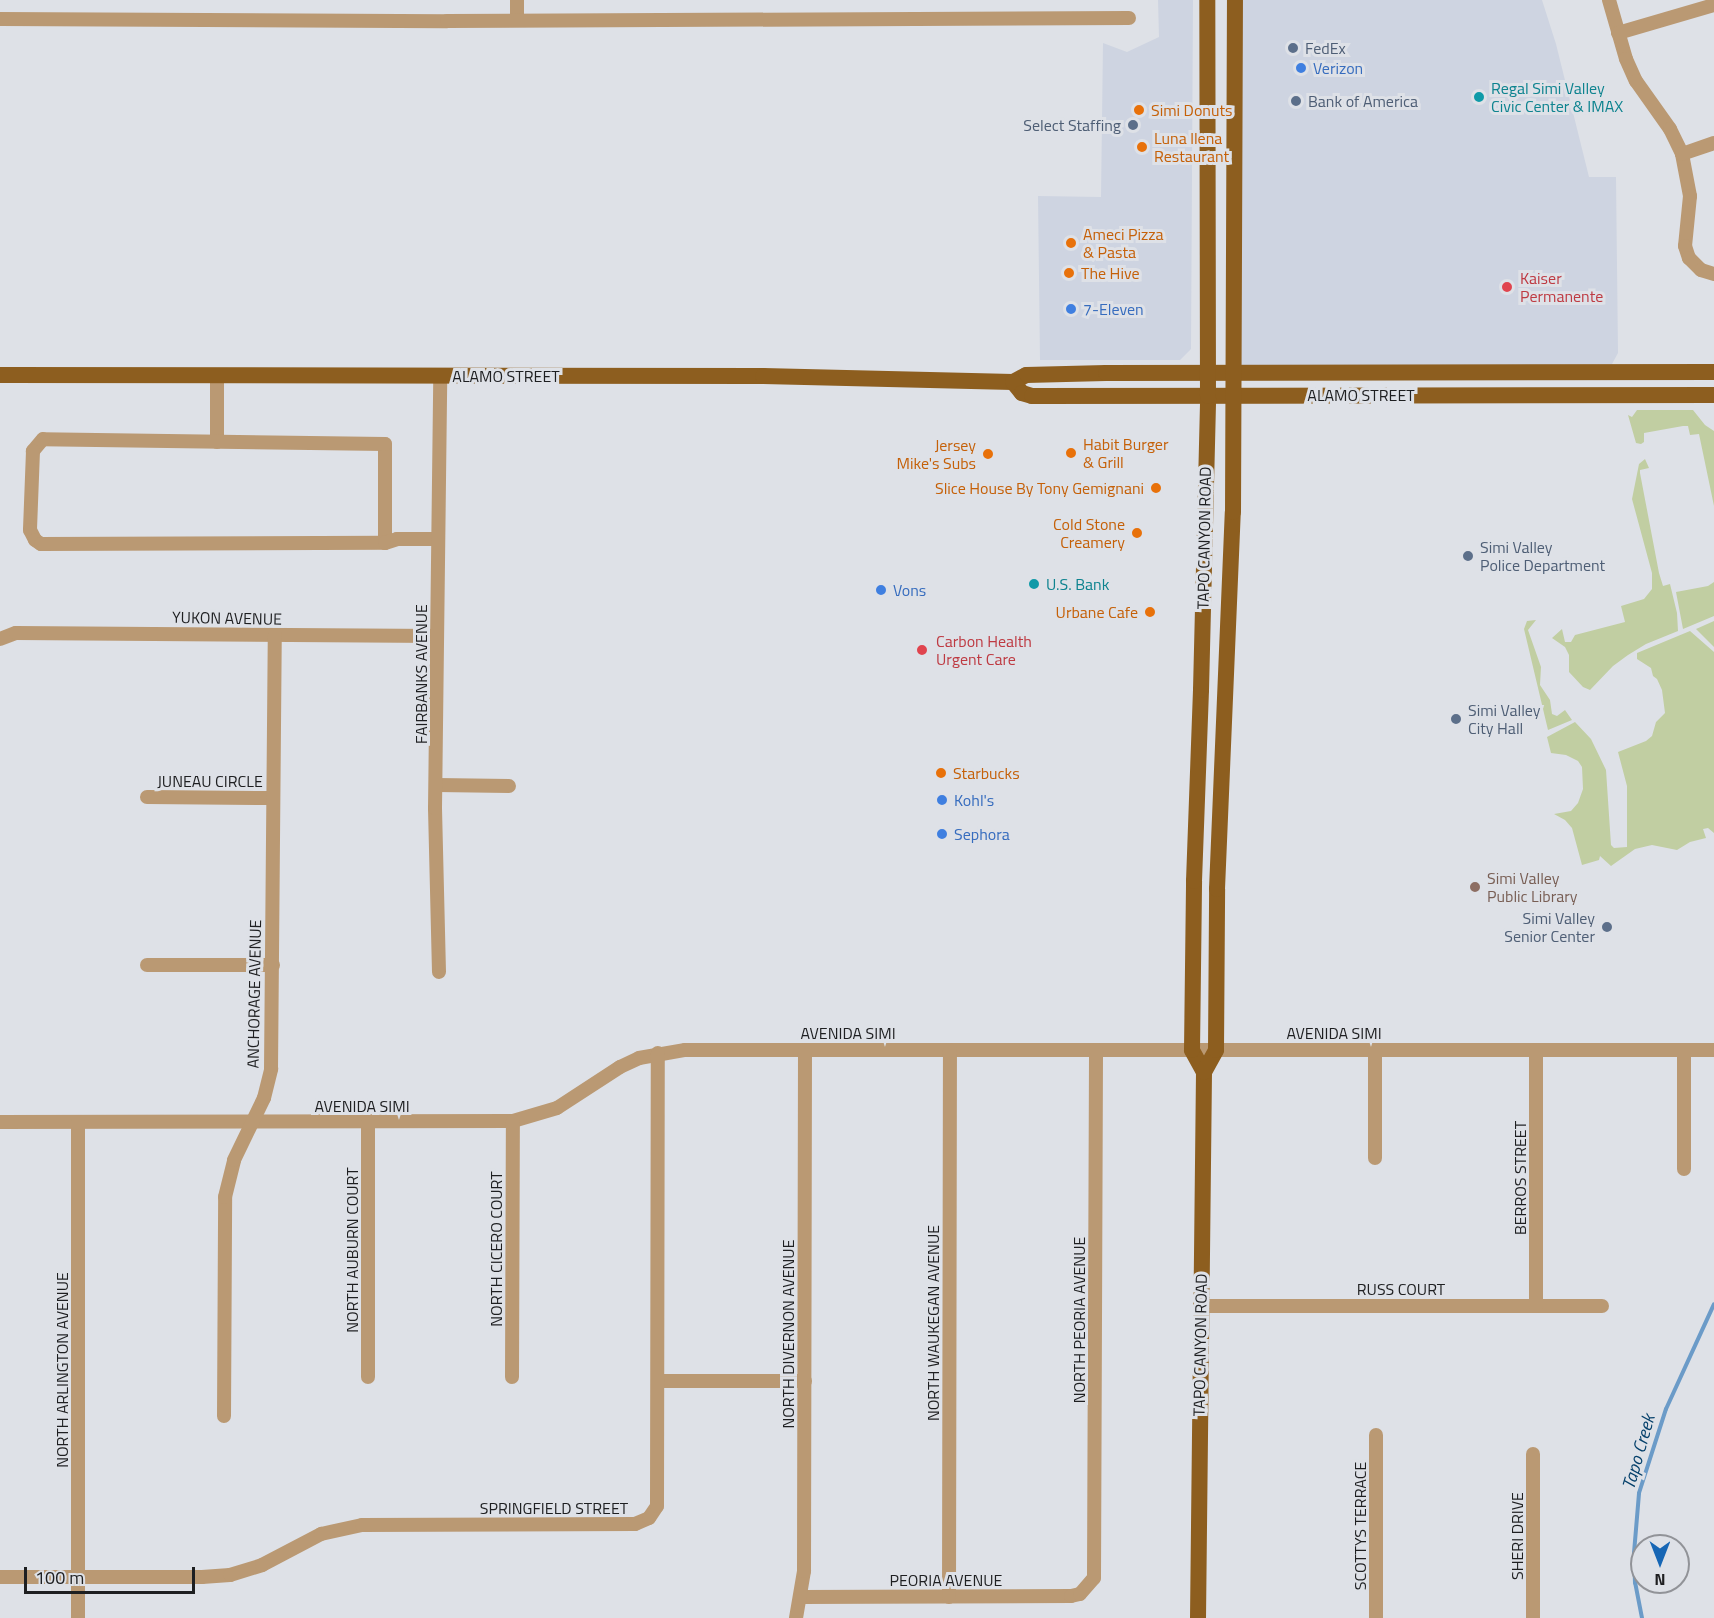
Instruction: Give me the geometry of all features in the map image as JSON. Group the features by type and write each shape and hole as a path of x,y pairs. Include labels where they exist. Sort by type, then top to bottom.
{"main road":[{"name":"TAPO CANYON ROAD","path":"1204,1072 1192,1050 1194,881 1208,396 1208,0"},
{"name":"TAPO CANYON ROAD","path":"1198,1618 1204,1072 1216,1050 1217,890 1233,512 1235,0"},
{"name":"ALAMO STREET","path":"0,375 763,376 1013,382 1026,375 1714,372"},
{"name":"ALAMO STREET","path":"1013,382 1022,393 1032,396 1714,394"}],"street":[{"path":"517,0 517,20"},
{"path":"1609,0 1618,33 1636,81 1670,129 1682,154 1690,196 1685,246 1689,258 1697,267 1714,274"},
{"path":"1618,33 1714,5"},
{"path":"0,19 1129,18"},
{"path":"1682,154 1714,143"},
{"path":"217,376 217,442"},
{"name":"FAIRBANKS AVENUE","path":"439,972 436,539 440,376"},
{"path":"385,543 385,444 43,439 33,451 30,530 35,540 41,544 385,543 397,540 436,539"},
{"name":"YUKON AVENUE","path":"0,639 16,633 437,636"},
{"name":"ANCHORAGE AVENUE","path":"224,1416 225,1197 234,1160 264,1098 271,1069 275,635"},
{"path":"436,785 509,786"},
{"name":"JUNEAU CIRCLE","path":"147,797 273,798"},
{"path":"147,965 273,965"},
{"name":"AVENIDA SIMI","path":"0,1122 513,1121 557,1108 620,1067 658,1053 685,1050 1714,1050"},
{"name":"NORTH DIVERNON AVENUE","path":"796,1618 802,1597 804,1571 805,1050"},
{"name":"NORTH WAUKEGAN AVENUE","path":"949,1597 950,1050"},
{"name":"NORTH PEORIA AVENUE","path":"1088,1587 1094,1578 1095,1567 1096,1050"},
{"path":"1375,1050 1375,1158"},
{"name":"BERROS STREET","path":"1536,1050 1536,1306"},
{"path":"1684,1050 1684,1169"},
{"name":"SPRINGFIELD STREET","path":"0,1577 202,1578 230,1575 262,1565 321,1534 362,1525 643,1522 655,1512 657,1506 658,1053"},
{"name":"NORTH CICERO COURT","path":"512,1377 513,1121"},
{"name":"NORTH ARLINGTON AVENUE","path":"78,1122 78,1618"},
{"name":"NORTH AUBURN COURT","path":"368,1122 368,1377"},
{"name":"RUSS COURT","path":"1200,1306 1602,1306"},
{"path":"658,1381 805,1381"},
{"name":"SCOTTYS TERRACE","path":"1376,1618 1377,1435"},
{"name":"SHERI DRIVE","path":"1533,1454 1533,1618"},
{"name":"PEORIA AVENUE","path":"802,1597 1071,1596 1080,1594 1088,1587"}],"shaded area":[{"path":"1158,0 1193,0 1191,349 1180,360 1040,360 1038,196 1101,197 1103,43 1127,52 1159,37"},
{"path":"1238,0 1542,0 1556,44 1589,177 1616,177 1618,353 1612,364 1237,369"}],"green space":[{"path":"1637,410 1693,410 1705,425 1714,431 1714,506 1699,434 1690,435 1688,426 1683,426 1644,433 1644,442 1636,443 1628,415 1632,417"},
{"path":"1645,459 1649,468 1640,470 1640,473 1659,573 1663,586 1670,584 1677,613 1678,631 1646,644 1628,655 1613,666 1590,690 1583,687 1569,672 1569,655 1565,647 1552,638 1562,629 1565,642 1571,642 1575,635 1625,622 1621,606 1644,599 1652,589 1652,573 1632,499 1639,464"},
{"path":"1714,582 1714,616 1683,629 1676,592 1708,586"},
{"path":"1536,620 1528,630 1541,667 1540,685 1550,700 1552,714 1557,716 1565,710 1572,720 1548,730 1524,629 1527,621"},
{"path":"1714,621 1714,647 1696,629"},
{"path":"1690,631 1714,652 1714,833 1708,828 1703,829 1706,838 1690,842 1677,850 1652,845 1635,849 1611,866 1600,856 1599,860 1582,865 1572,828 1565,820 1554,814 1571,811 1578,803 1583,789 1582,767 1578,761 1566,755 1551,753 1547,737 1575,722 1591,739 1606,770 1611,845 1614,848 1627,847 1627,786 1618,752 1646,741 1652,736 1656,722 1665,713 1662,690 1657,679 1653,676 1651,668 1637,659 1637,653"}],"waterway":[{"name":"Tapo Creek","path":"1642,1618 1635,1583 1634,1553 1639,1493 1666,1409 1714,1304"}],"place":[{"name":"FedEx","path":"1293,48"},
{"name":"Verizon","path":"1301,68"},
{"name":"Regal Simi Valley Civic Center & IMAX","path":"1479,97"},
{"name":"Bank of America","path":"1296,101"},
{"name":"Simi Donuts","path":"1139,110"},
{"name":"Select Staffing","path":"1133,125"},
{"name":"Luna llena Restaurant","path":"1142,147"},
{"name":"Ameci Pizza & Pasta","path":"1071,243"},
{"name":"The Hive","path":"1069,273"},
{"name":"Kaiser Permanente","path":"1507,287"},
{"name":"7-Eleven","path":"1071,309"},
{"name":"Habit Burger & Grill","path":"1071,453"},
{"name":"Jersey Mike's Subs","path":"988,454"},
{"name":"Slice House By Tony Gemignani","path":"1156,488"},
{"name":"Cold Stone Creamery","path":"1137,533"},
{"name":"Simi Valley Police Department","path":"1468,556"},
{"name":"U.S. Bank","path":"1034,584"},
{"name":"Vons","path":"881,590"},
{"name":"Urbane Cafe","path":"1150,612"},
{"name":"Carbon Health Urgent Care","path":"922,650"},
{"name":"Simi Valley City Hall","path":"1456,719"},
{"name":"Starbucks","path":"941,773"},
{"name":"Kohl's","path":"942,800"},
{"name":"Sephora","path":"942,834"},
{"name":"Simi Valley Public Library","path":"1475,887"},
{"name":"Simi Valley Senior Center","path":"1607,927"}]}
